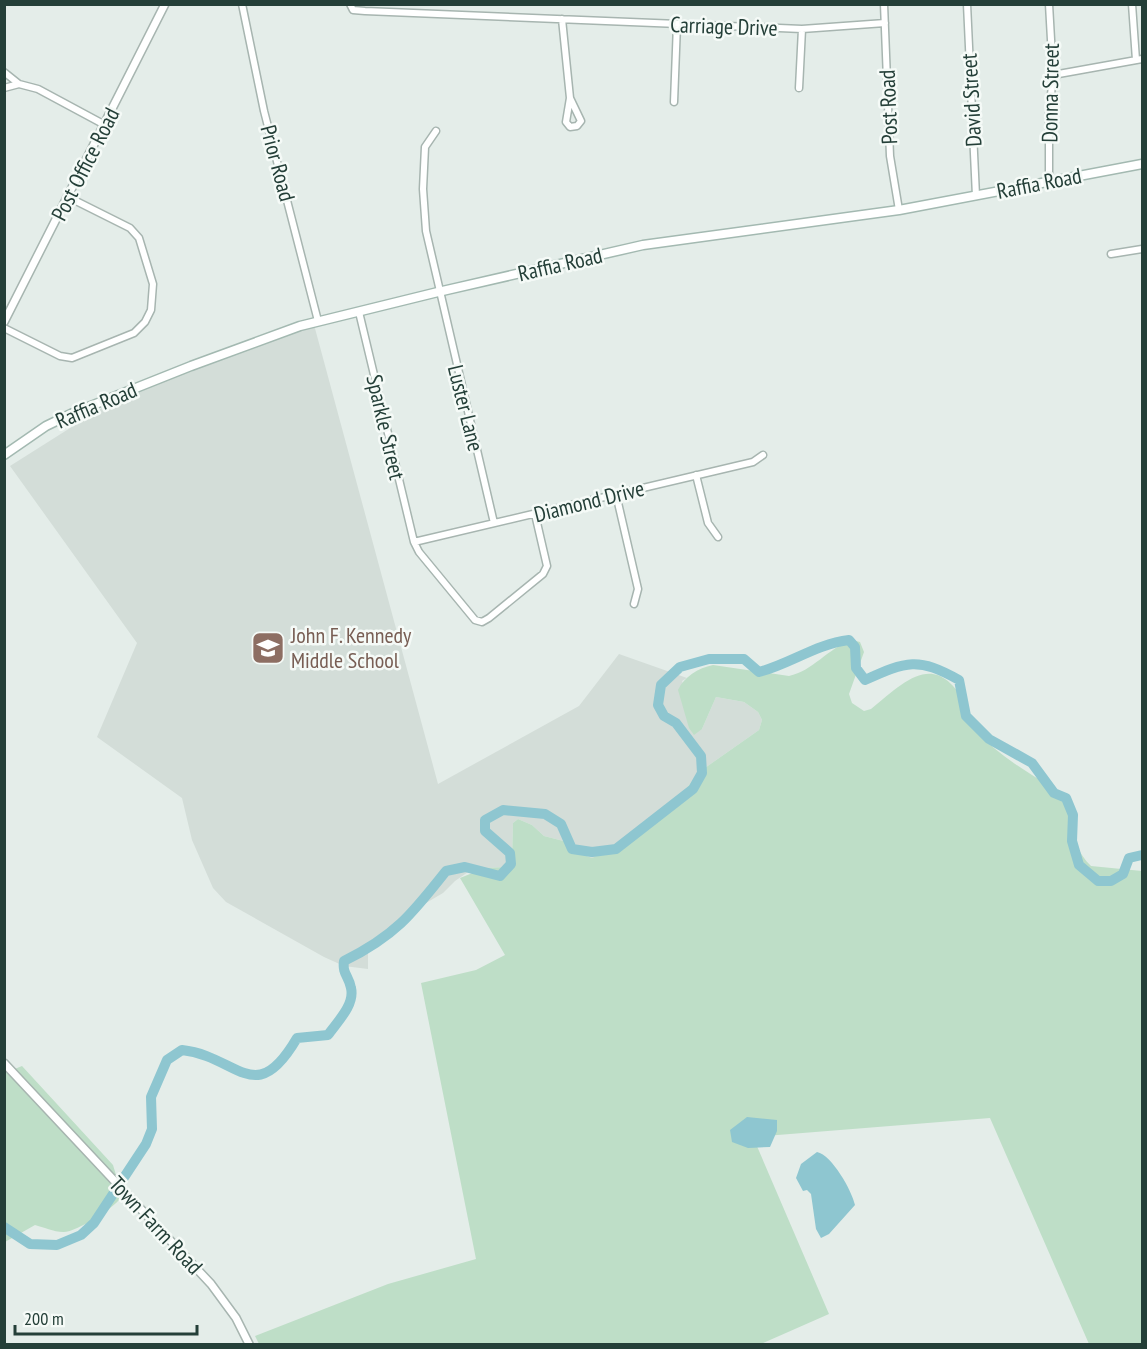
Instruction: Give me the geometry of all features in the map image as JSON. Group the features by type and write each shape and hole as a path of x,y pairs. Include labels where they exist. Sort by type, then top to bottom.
{"main road":[{"name":"Raffia Road","path":"4,455 46,426 73,413 249,344 318,321 643,245 899,210 1143,164"}],"street":[{"name":"Post Office Road","path":"4,322 165,4"},
{"name":"Prior Road","path":"242,4 264,111 318,321"},
{"name":"Carriage Drive","path":"350,4 353,10 364,11 802,29 885,23"},
{"name":"Post Road","path":"884,4 890,156 899,210"},
{"name":"David Street","path":"967,4 976,196"},
{"name":"Donna Street","path":"1049,181 1049,114 1053,75 1050,4"},
{"path":"1053,75 1139,60 1132,4"},
{"path":"562,19 570,99"},
{"path":"674,102 677,24"},
{"path":"799,88 802,29"},
{"path":"4,72 19,84 38,89 105,124"},
{"path":"4,88 19,84"},
{"name":"Luster Lane","path":"436,131 425,147 423,189 426,231 438,292 494,523"},
{"path":"4,328 60,356 72,357 134,333 145,322 151,310 153,284 139,238 129,228 69,197"},
{"path":"1111,254 1143,249"},
{"name":"Sparkle Street","path":"359,312 414,542"},
{"name":"Diamond Drive","path":"414,542 753,462 763,455"},
{"path":"696,475 708,523 718,537"},
{"path":"616,494 638,589 634,604"},
{"path":"414,542 419,552 475,620 482,622 543,574 547,566 536,514"},
{"name":"Town Farm Road","path":"4,1063 211,1284 229,1308 249,1344"}],"shaded area":[{"name":"John F. Kennedy Middle School","path":"313,321 438,784 579,706 619,654 687,678 682,681 702,729 716,697 744,702 758,712 762,720 759,730 702,770 661,818 638,837 602,855 592,858 582,854 575,844 544,836 532,825 518,819 513,823 512,860 506,867 468,872 455,881 443,893 426,903 396,932 372,948 368,953 368,969 344,966 324,957 226,902 213,888 192,840 182,798 97,737 137,643 10,466 105,406"}],"green space":[{"path":"852,640 860,642 864,652 849,694 852,703 864,711 871,709 910,679 933,674 945,678 956,689 989,743 1013,762 1059,792 1068,809 1077,847 1091,866 1142,871 1142,1344 1089,1344 990,1118 753,1137 829,1314 761,1344 259,1344 255,1336 388,1284 476,1259 421,983 476,970 505,955 460,878 485,868 506,867 512,860 513,823 518,819 532,825 544,836 575,844 582,854 592,858 638,837 661,818 702,770 759,730 762,720 758,712 744,702 716,697 702,729 694,735 689,728 678,690 688,677 702,668 713,665 789,676 806,669 835,648"},
{"path":"22,1066 113,1165 122,1195 105,1212 77,1228 60,1232 35,1225 5,1242 5,1073"}],"water":[{"path":"747,1117 777,1120 777,1131 770,1147 748,1148 732,1142 730,1130"},
{"path":"817,1152 835,1166 846,1183 855,1205 829,1234 821,1238 816,1229 811,1194 807,1190 803,1191 796,1178 801,1164"}],"waterway":[{"path":"4,1227 30,1244 57,1245 81,1235 94,1223 146,1144 152,1129 151,1097 167,1060 182,1050 201,1054 245,1073 257,1075 269,1071 282,1059 297,1038 328,1035 348,1007 352,994 344,969 344,961 390,933 423,900 446,871 465,867 500,876 511,864 510,853 485,831 485,820 503,810 545,814 561,824 572,849 592,852 616,849 693,789 702,773 701,756 676,723 664,716 658,705 661,685 680,667 709,659 744,659 759,672 825,646 849,640 855,647 856,668 865,680 912,664 933,668 959,680 966,716 989,739 1032,763 1054,793 1066,798 1073,815 1072,841 1079,865 1098,881 1111,881 1123,874 1129,858 1142,855"}],"place":[{"name":"John F. Kennedy Middle School","path":"268,648"}]}
